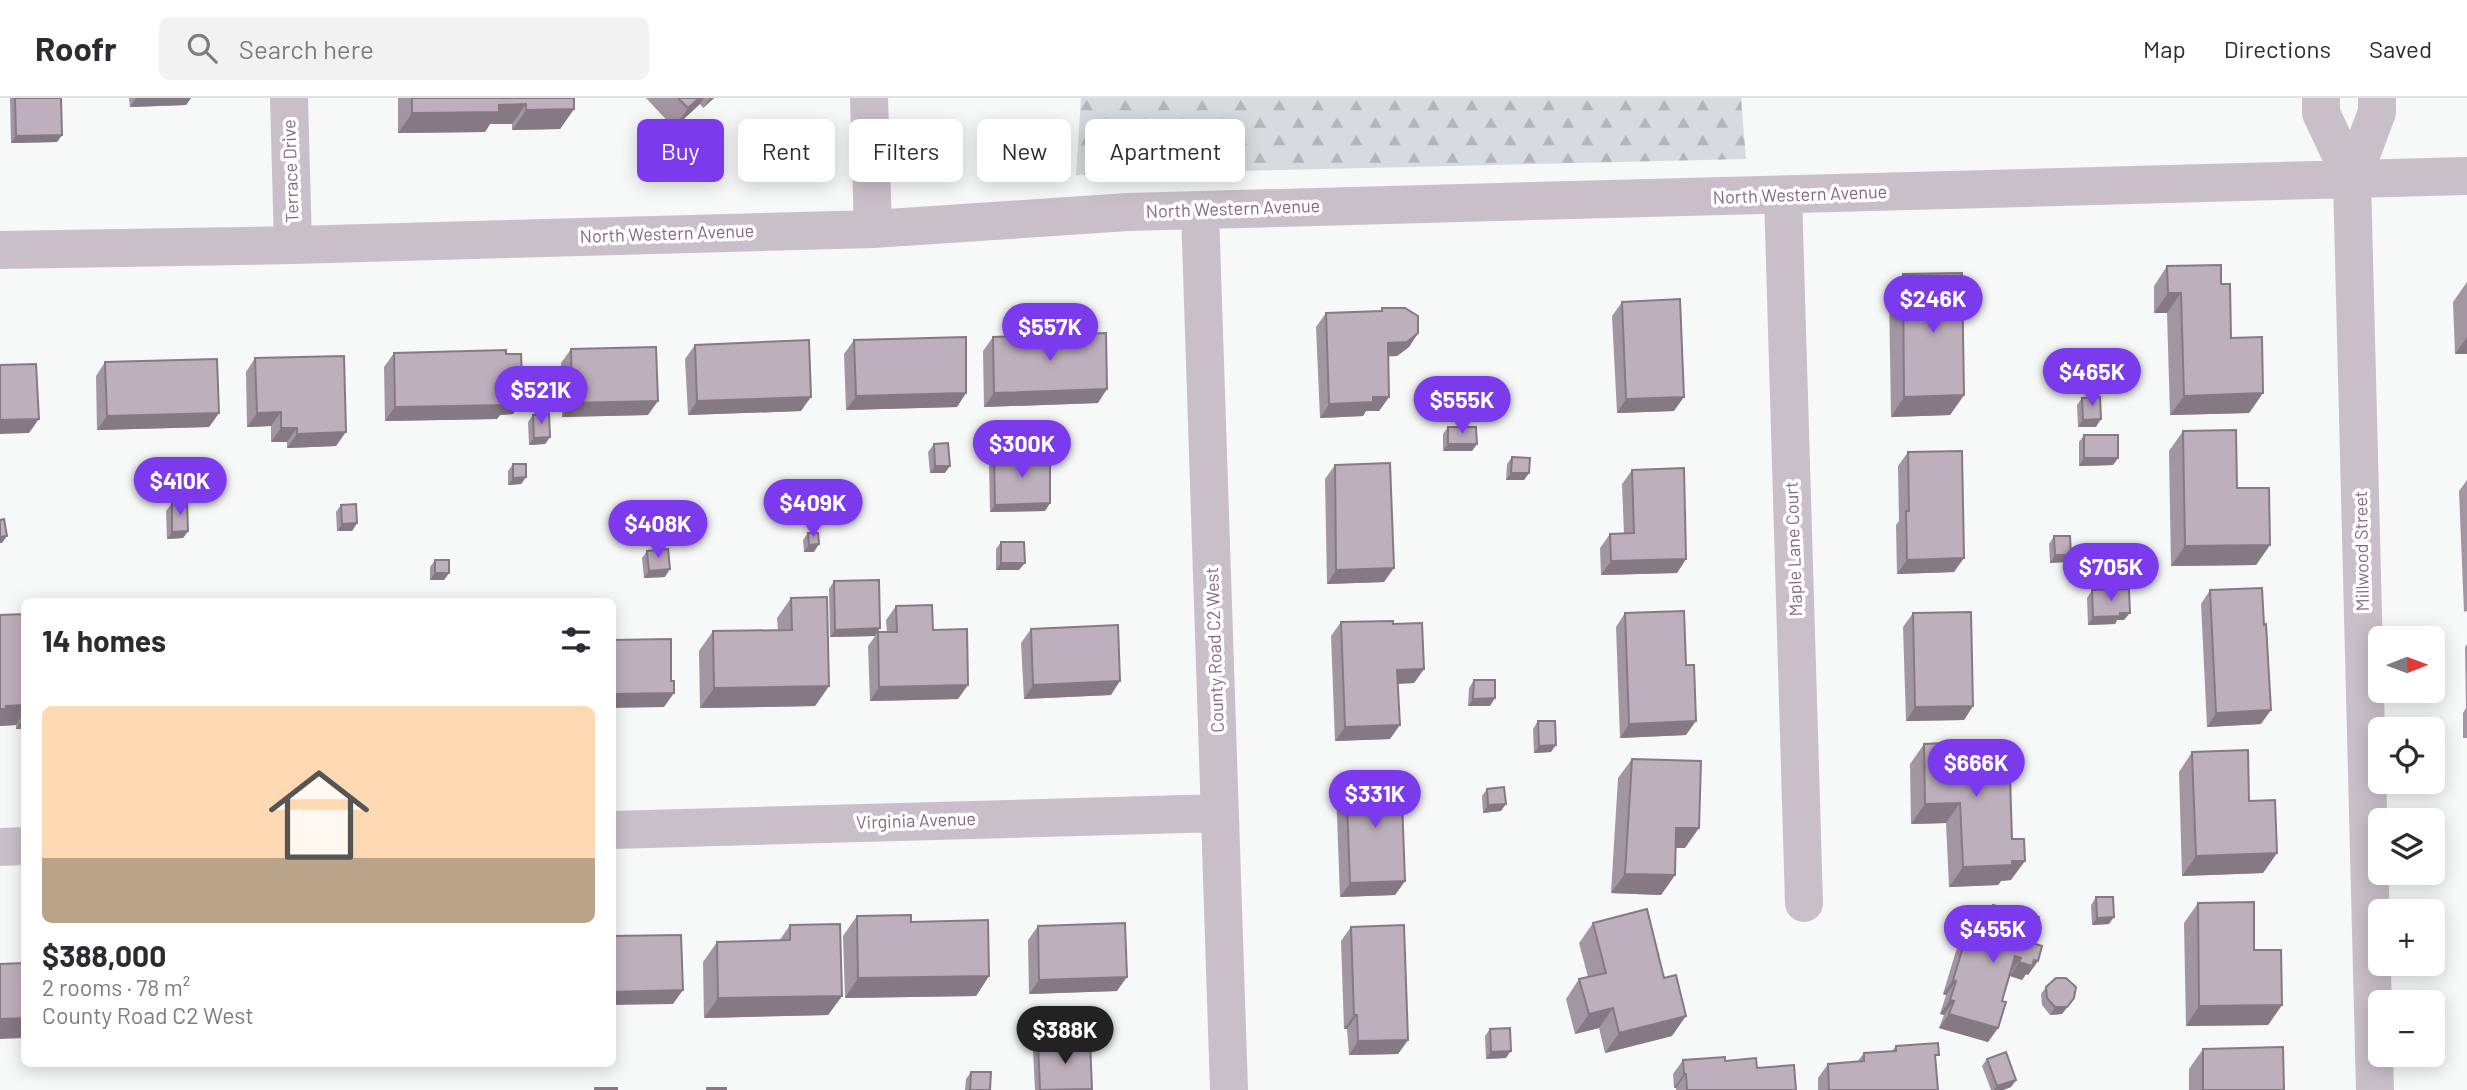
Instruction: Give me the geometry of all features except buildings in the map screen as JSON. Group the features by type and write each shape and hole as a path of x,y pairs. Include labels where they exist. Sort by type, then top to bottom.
{"street":[{"name":"Terrace Drive","path":"289,98 293,245"},
{"path":"869,98 873,229"},
{"path":"2321,98 2321,113 2352,179"},
{"path":"2352,179 2377,112 2377,98"},
{"name":"North Western Avenue","path":"0,250 873,229 1128,212 2467,176"},
{"name":"Millwood Street","path":"2352,179 2375,1090"},
{"name":"Maple Lane Court","path":"1783,195 1804,903"},
{"name":"County Road C2 West","path":"1200,211 1229,1090"},
{"name":"Virginia Avenue","path":"616,830 1220,813"},
{"path":"0,847 21,846"}],"green space":[{"path":"1081,98 1741,98 1746,159 1245,171 1245,119 1085,119 1085,175 1076,175"}]}
